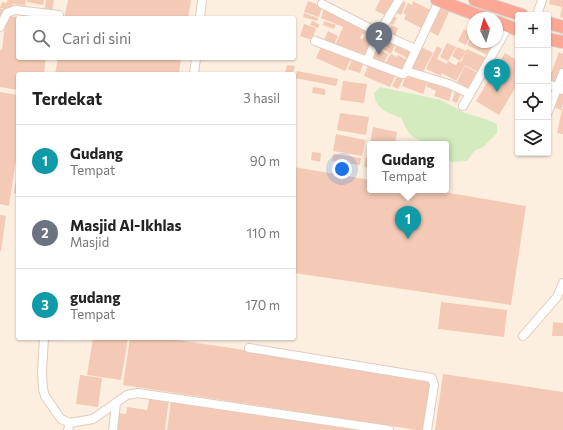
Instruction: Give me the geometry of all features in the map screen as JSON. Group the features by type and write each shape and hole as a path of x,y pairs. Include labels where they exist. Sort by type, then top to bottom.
{"highway":[{"path":"438,0 469,12"},
{"path":"475,0 515,13"},
{"path":"551,24 563,27"},
{"path":"551,40 563,42"}],"street":[{"path":"200,16 202,0"},
{"path":"367,61 379,33 399,0"},
{"path":"315,41 404,74 438,0"},
{"path":"538,12 542,0"},
{"path":"322,4 379,33 414,48"},
{"path":"0,27 7,13 14,10 59,15"},
{"path":"463,106 508,26"},
{"path":"194,72 196,60"},
{"path":"406,71 449,84 470,94"},
{"path":"551,106 560,89 563,73"},
{"path":"523,336 557,296 563,283"},
{"path":"44,340 42,372 45,396 69,427 93,419 127,395 138,393 389,430"},
{"path":"249,348 432,378 434,385 427,430"},
{"path":"113,430 116,403"}],"green space":[{"path":"380,87 441,100 465,113 497,124 497,133 482,148 475,150 467,161 452,162 449,161 449,141 421,141 412,136 401,118 383,110 380,107 374,93"}],"building":[{"path":"8,0 26,0 25,6 13,4 12,10 0,8 2,2 6,3"},
{"path":"27,0 44,0 43,5 27,2"},
{"path":"46,0 54,0 52,10 45,9"},
{"path":"68,0 191,0 188,16 64,16"},
{"path":"380,0 397,0 388,17 375,10"},
{"path":"400,0 406,3 401,15 395,12"},
{"path":"550,0 563,0 563,18 560,17 562,7 549,4"},
{"path":"308,1 322,6 319,17 304,12"},
{"path":"413,1 432,11 423,29 404,19 406,15 403,13 408,3 412,5"},
{"path":"439,6 449,12 438,36 427,30"},
{"path":"0,9 3,9 2,17 0,17"},
{"path":"324,9 378,34 366,59 335,46 343,27 321,18","holes":["362,34 365,35 363,39 360,38"]},
{"path":"304,13 318,18 317,21 303,17"},
{"path":"392,15 397,18 393,25 388,22"},
{"path":"6,16 16,17 16,60 46,60 44,72 16,72 16,90 0,87 0,50 2,50"},
{"path":"312,21 319,24 318,28 310,25"},
{"path":"324,21 336,25 334,29 323,25"},
{"path":"304,24 316,28 312,40 300,36"},
{"path":"391,25 398,28 395,37 388,34"},
{"path":"464,29 467,31 466,45 458,41"},
{"path":"328,31 338,36 333,47 323,42"},
{"path":"379,38 388,41 384,50 375,46"},
{"path":"390,40 396,43 391,54 384,50"},
{"path":"447,43 456,47 448,61 440,57"},
{"path":"397,44 414,53 411,60 394,51"},
{"path":"322,45 351,59 345,71 316,58"},
{"path":"420,46 433,53 422,74 409,68"},
{"path":"437,46 442,49 437,59 447,64 448,61 463,69 456,81 442,73 441,76 426,69"},
{"path":"375,47 388,54 384,63 370,57"},
{"path":"457,47 466,51 460,61 452,56"},
{"path":"473,48 493,48 489,56"},
{"path":"467,49 488,59 480,73 465,65 463,69 456,65 459,61 461,62"},
{"path":"559,52 563,54 563,68 557,85 551,83 551,74"},
{"path":"505,53 515,59 515,88 499,115 476,101"},
{"path":"391,54 397,57 398,55 409,61 403,73 385,64"},
{"path":"353,57 364,62 360,73 348,69"},
{"path":"58,60 181,60 179,72 55,72"},
{"path":"369,63 396,74 390,87 364,76"},
{"path":"287,65 295,66 294,72 285,72"},
{"path":"465,66 480,74 471,90 457,82"},
{"path":"297,71 338,79 336,86 296,78"},
{"path":"398,74 404,77 398,89 392,86"},
{"path":"406,75 427,82 423,94 402,86"},
{"path":"429,79 453,88 449,101 434,96 436,91 426,86"},
{"path":"343,81 367,84 364,103 340,100"},
{"path":"313,87 325,89 325,95 312,93"},
{"path":"551,88 556,89 551,103"},
{"path":"456,89 462,91 457,103 452,101"},
{"path":"558,90 563,91 563,104 561,110 552,107"},
{"path":"0,92 16,95 16,159 9,206 0,204"},
{"path":"563,109 563,134 557,133"},
{"path":"340,113 369,117 366,135 337,130"},
{"path":"373,127 397,132 396,141 371,141"},
{"path":"336,134 365,140 362,156 333,151"},
{"path":"312,152 321,153 320,162 311,160"},
{"path":"333,154 361,158 360,165 332,161"},
{"path":"366,157 367,157 367,168 364,167"},
{"path":"296,167 367,179 367,193 449,193 526,206 511,305 296,273"},
{"path":"16,180 16,194 14,193"},
{"path":"0,215 6,216 1,251 0,251"},
{"path":"441,302 507,310 504,337 438,329"},
{"path":"553,322 563,323 563,336 552,336"},
{"path":"93,340 128,340 121,380 87,375"},
{"path":"130,340 177,340 432,378 424,430 123,385"},
{"path":"443,374 563,392 563,430 435,430"},
{"path":"80,375 102,378 98,407 76,404"},
{"path":"150,396 169,399 165,430 116,430 119,413 126,414 127,407 147,410"},
{"path":"171,401 356,429 356,430 167,430"}],"place":[{"name":"Masjid Al-Ikhlas","path":"379,55"},
{"name":"gudang","path":"497,92"},
{"name":"Gudang","path":"408,239"}]}
